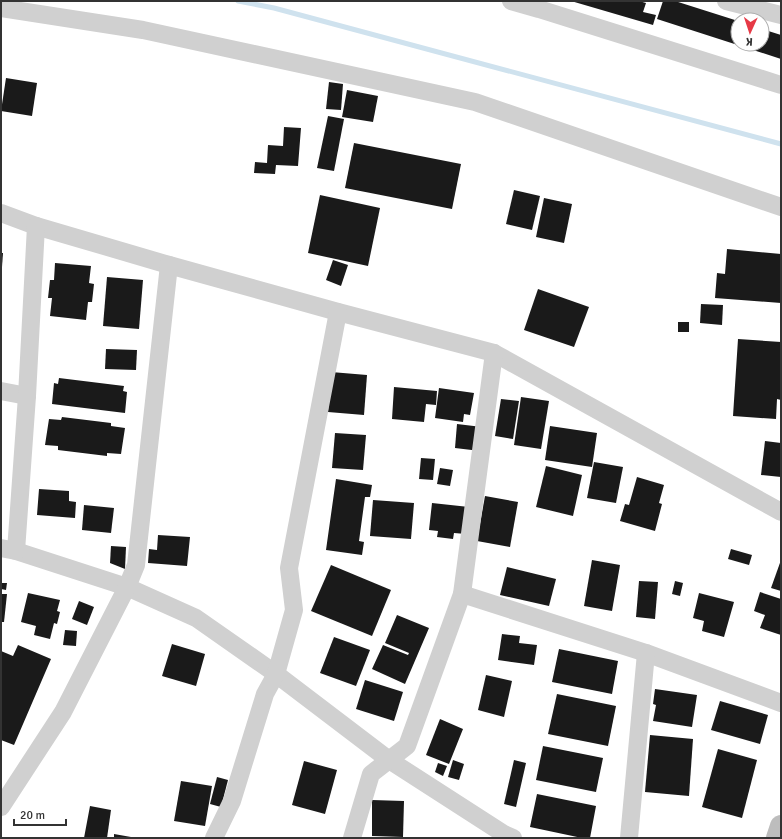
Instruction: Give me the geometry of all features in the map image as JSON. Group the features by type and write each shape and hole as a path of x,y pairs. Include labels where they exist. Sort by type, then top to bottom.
{"main road":[{"path":"777,838 781,826"}],"street":[{"path":"511,1 540,5 781,85"},
{"path":"726,1 781,15"},
{"path":"1,8 143,30 475,102 781,207"},
{"path":"1,213 36,226 170,265 338,312 494,353 781,512"},
{"path":"36,226 27,396 8,549 127,588 196,618 276,674 389,760 504,834 513,838"},
{"path":"1,807 63,712 127,588 136,566 170,265"},
{"path":"214,838 232,801 265,694 276,674 294,610 290,568 338,312"},
{"path":"352,838 371,774 407,746 462,594 494,353"},
{"path":"1,391 27,396"},
{"path":"462,594 646,653 781,703"},
{"path":"628,838 646,653"}],"building":[{"path":"571,1 639,1 646,3 643,12 656,15 653,25"},
{"path":"663,1 675,1 730,18 730,43 657,19"},
{"path":"770,32 781,35 781,59 759,52 770,52"},
{"path":"6,78 37,83 32,116 1,111"},
{"path":"329,82 343,84 341,110 326,109"},
{"path":"347,90 378,96 373,122 342,117"},
{"path":"328,116 344,119 334,171 317,168"},
{"path":"284,127 301,128 298,166 276,165 275,174 254,173 255,162 267,163 268,145 283,146"},
{"path":"354,143 461,164 452,209 345,188"},
{"path":"514,190 540,196 532,230 506,224"},
{"path":"320,195 380,208 368,266 308,253"},
{"path":"544,198 572,204 564,243 536,237"},
{"path":"727,249 781,254 781,303 715,298 717,273 725,274"},
{"path":"1,253 3,253 2,267 1,267"},
{"path":"333,260 348,265 341,286 326,280"},
{"path":"55,263 91,266 89,283 94,284 92,302 88,302 86,320 50,316 52,298 48,298 50,280 54,280"},
{"path":"107,277 143,280 139,329 103,326"},
{"path":"538,289 589,307 574,347 524,330"},
{"path":"701,304 723,305 722,325 700,323"},
{"path":"678,322 689,322 689,332 678,332"},
{"path":"738,339 781,342 781,400 777,399 776,419 733,416"},
{"path":"106,349 137,350 136,370 105,369"},
{"path":"331,372 367,375 364,415 328,412"},
{"path":"59,378 124,386 123,391 127,392 125,413 52,404 54,383 58,384"},
{"path":"394,387 437,391 436,405 426,404 424,422 392,419"},
{"path":"439,388 474,393 470,415 464,414 463,422 435,418"},
{"path":"521,397 549,401 541,449 514,445"},
{"path":"501,399 519,401 513,439 495,436"},
{"path":"62,417 111,423 111,426 125,428 121,454 107,453 107,456 58,450 58,446 45,445 49,419 61,420"},
{"path":"457,424 482,427 480,451 455,448"},
{"path":"550,426 597,433 592,467 545,460"},
{"path":"335,433 366,435 363,470 332,468"},
{"path":"765,441 781,443 781,477 761,475"},
{"path":"421,458 435,459 433,480 419,479"},
{"path":"594,462 623,467 616,503 587,498"},
{"path":"546,466 582,475 573,516 536,507"},
{"path":"440,468 453,470 450,486 437,484"},
{"path":"637,477 664,485 659,503 662,504 655,531 620,521 625,504 629,505"},
{"path":"336,479 372,485 370,497 365,497 359,541 364,542 362,555 326,550"},
{"path":"39,489 69,491 69,501 76,502 75,518 37,515"},
{"path":"485,496 518,502 510,547 477,541"},
{"path":"373,500 414,503 411,539 370,536"},
{"path":"432,503 469,507 466,534 454,533 453,539 437,537 438,531 429,530"},
{"path":"84,505 114,508 111,533 82,530"},
{"path":"158,535 190,537 187,566 148,563 149,549 157,550"},
{"path":"111,546 126,547 125,569 110,563"},
{"path":"731,549 752,555 749,565 728,559"},
{"path":"592,560 620,565 612,611 584,606"},
{"path":"781,560 781,591 771,588"},
{"path":"331,565 391,590 372,636 311,611"},
{"path":"507,567 556,579 549,606 500,595"},
{"path":"639,581 658,582 655,619 636,617"},
{"path":"675,581 683,583 680,596 672,594"},
{"path":"1,583 7,583 6,590 1,589"},
{"path":"760,592 781,599 781,635 760,628 765,615 754,611"},
{"path":"28,593 60,600 57,611 60,612 57,624 54,623 50,639 34,635 36,626 21,622"},
{"path":"699,593 734,602 724,637 702,631 704,621 693,618"},
{"path":"1,594 7,594 4,622 1,622"},
{"path":"79,601 94,607 87,625 72,619"},
{"path":"397,615 429,628 405,684 372,669 383,645 408,655 409,653 385,643"},
{"path":"65,630 77,631 76,646 63,645"},
{"path":"502,634 520,636 519,643 537,645 534,665 498,660"},
{"path":"334,637 370,650 356,686 320,673"},
{"path":"172,644 205,654 196,686 162,676"},
{"path":"18,645 51,659 14,745 1,740 1,651 13,656"},
{"path":"559,649 618,661 612,694 552,682"},
{"path":"486,675 512,681 504,717 478,710"},
{"path":"365,680 403,692 394,721 356,709"},
{"path":"655,689 697,695 692,727 653,721 656,705 653,704"},
{"path":"557,694 616,706 608,746 548,734"},
{"path":"720,701 768,715 760,744 711,730"},
{"path":"440,719 463,729 449,764 426,755"},
{"path":"650,735 693,739 689,796 645,792"},
{"path":"543,746 603,758 596,792 536,780"},
{"path":"718,749 757,760 742,818 702,807"},
{"path":"453,760 464,764 459,780 448,777"},
{"path":"514,760 526,763 516,807 504,804"},
{"path":"304,761 337,770 325,814 292,805"},
{"path":"438,763 447,766 443,776 435,772"},
{"path":"217,777 228,780 221,807 210,804"},
{"path":"181,781 212,786 205,826 174,821"},
{"path":"537,794 596,806 590,838 582,838 530,827"},
{"path":"372,800 404,801 403,837 372,836"},
{"path":"90,806 111,810 107,838 84,838"},
{"path":"114,834 131,837 131,838 114,838"}],"waterway":[{"path":"238,1 274,8 781,144"}]}
